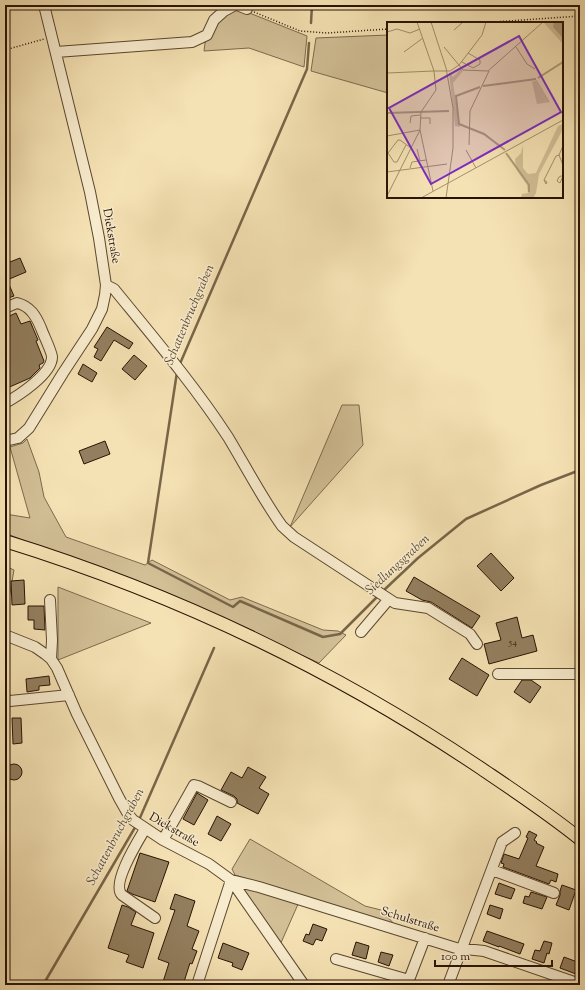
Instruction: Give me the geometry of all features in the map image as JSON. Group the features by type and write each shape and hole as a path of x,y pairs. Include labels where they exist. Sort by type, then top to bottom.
{"main road":[{"path":"5,541 123,581 209,618 293,658 363,694 447,745 558,821 580,839"}],"street":[{"name":"Diekstraße","path":"5,441 18,438 33,422 92,329 102,309 106,285 90,192 44,5"},
{"path":"56,52 192,42 207,35 214,20 224,11 240,6"},
{"path":"106,285 114,290 178,367 228,437 282,526 294,537 395,603 428,608 470,634 477,644"},
{"path":"5,308 17,303 30,309 38,319 52,357 50,363 37,381 22,393 5,403"},
{"path":"362,632 385,596"},
{"path":"50,600 52,640 51,659"},
{"name":"Diekstraße","path":"5,635 35,647 51,659 57,668 128,814 139,825 163,840 209,864 231,880 304,985"},
{"path":"498,674 580,674"},
{"path":"10,701 69,695"},
{"path":"163,840 194,785 231,802"},
{"path":"139,825 120,882 119,892 155,918"},
{"path":"448,985 502,842 515,833"},
{"path":"492,870 554,892"},
{"path":"197,985 231,880"},
{"name":"Schulstraße","path":"231,880 259,887 456,948 484,951 580,984"},
{"path":"336,959 408,982 425,938"}],"path":[{"path":"240,6 300,31 327,34 387,29"},
{"path":"493,22 580,16"},
{"path":"5,50 52,37"}],"shaded area":[{"path":"237,8 307,36 304,67 249,48 204,51 205,43 217,21"},
{"path":"387,35 387,93 311,71 316,38"},
{"path":"342,405 359,405 363,445 290,527"},
{"path":"27,439 39,472 44,497 66,537 145,565 152,560 230,600 242,597 323,630 338,631 346,635 319,663 235,624 5,533 5,514 30,518 10,447 23,443"},
{"path":"5,566 14,570 5,621"},
{"path":"58,587 151,623 58,660"},
{"path":"250,839 365,906 381,910 398,928 235,875 232,869"},
{"path":"237,884 299,902 280,945"}],"building":[{"path":"20,258 26,272 7,280 14,296 5,299 5,264"},
{"path":"16,313 21,324 30,321 38,340 36,341 44,361 39,365 40,368 30,378 5,389 5,318"},
{"path":"107,327 133,343 129,349 114,340 101,361 94,357 98,349 94,347"},
{"path":"134,355 147,366 135,380 122,369"},
{"path":"83,364 97,373 92,382 78,374"},
{"path":"105,441 110,454 84,464 79,451"},
{"path":"491,553 514,578 501,591 477,566"},
{"path":"414,577 480,616 472,628 431,602 422,600 406,591"},
{"path":"24,580 25,604 12,605 11,581"},
{"path":"28,606 44,606 45,630 34,629 34,620 28,620"},
{"path":"517,617 522,638 533,635 537,651 489,664 484,644 501,640 496,623"},
{"path":"462,658 489,675 477,696 449,679"},
{"path":"49,676 50,685 39,686 39,690 27,692 26,679"},
{"path":"522,680 531,680 541,687 530,703 514,692"},
{"path":"12,718 21,718 22,743 13,744"},
{"path":"14,764 21,769 22,772 17,779 14,780 7,775 6,772 11,765"},
{"path":"248,767 266,777 259,788 269,794 258,814 237,803 237,799 234,796 221,790 231,772 242,778"},
{"path":"197,793 208,800 194,825 183,819"},
{"path":"217,816 231,824 221,841 208,834"},
{"path":"529,831 537,835 534,840 537,842 536,843 544,847 536,866 558,874 556,882 551,880 549,884 503,867 504,864 501,863 504,854 519,859 528,838 526,837"},
{"path":"140,853 169,862 155,902 127,891"},
{"path":"499,883 515,889 511,899 495,894"},
{"path":"562,885 576,890 569,910 556,905"},
{"path":"531,892 547,897 542,909 523,903 525,896 529,897"},
{"path":"175,894 195,901 187,926 199,931 192,949 197,951 192,964 190,963 183,985 162,985 169,963 158,959 175,910 170,909"},
{"path":"122,905 136,912 131,925 154,933 143,968 126,962 129,955 108,948"},
{"path":"490,905 503,909 500,919 487,914"},
{"path":"313,924 327,929 322,941 316,939 313,945 303,941 306,934 309,935"},
{"path":"487,931 524,944 520,954 483,941"},
{"path":"544,941 552,943 549,954 547,953 544,963 532,959 535,950 540,951"},
{"path":"356,942 369,946 366,959 352,955"},
{"path":"223,943 249,953 242,970 232,966 233,963 218,958"},
{"path":"381,952 393,955 389,966 378,962"},
{"path":"564,957 580,963 576,974 560,968"}],"waterway":[{"name":"Schattenbruchgraben","path":"311,23 312,5"},
{"name":"Schattenbruchgraben","path":"179,366 307,69 309,43"},
{"name":"Schattenbruchgraben","path":"177,372 148,563 233,607 240,601 323,637 340,634 378,596"},
{"name":"Siedlungsgraben","path":"383,591 418,558 466,519 541,485 580,470"},
{"name":"Schattenbruchgraben","path":"139,820 214,648"},
{"name":"Schattenbruchgraben","path":"43,985 137,824"}]}
